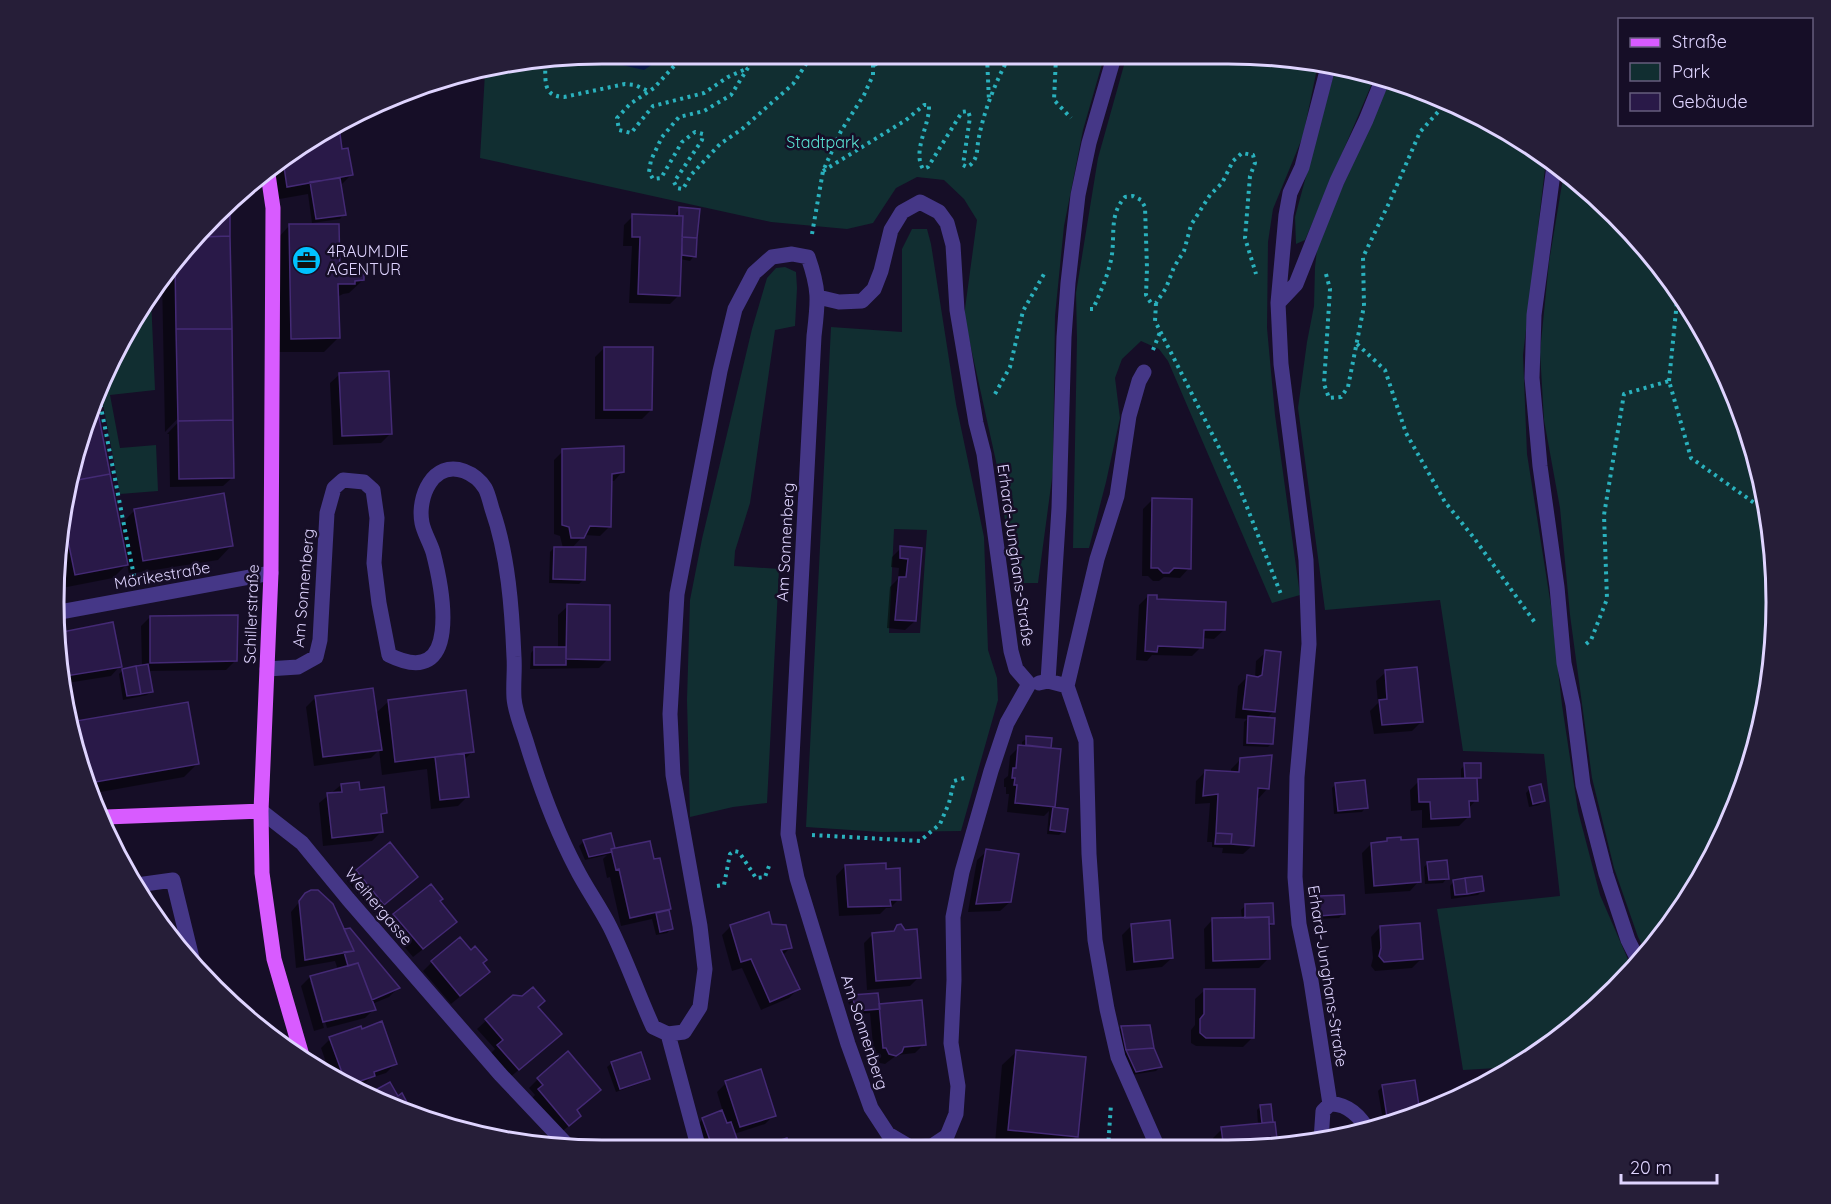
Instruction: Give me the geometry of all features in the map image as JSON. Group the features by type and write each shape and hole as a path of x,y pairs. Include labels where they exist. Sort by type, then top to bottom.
{"main road":[{"name":"Schillerstraße","path":"269,181 273,208 272,573 261,811 262,873 274,958 299,1046"},
{"path":"109,817 261,811"}],"street":[{"path":"1048,681 1059,508 1064,337 1078,195 1089,143 1112,65"},
{"name":"Erhard-Junghans-Straße","path":"1322,1131 1323,1111 1330,1104 1311,981 1299,924 1295,877 1297,777 1309,644 1306,560 1281,364 1278,303 1290,193 1302,167 1326,74"},
{"path":"1278,303 1296,284 1337,181 1380,86"},
{"path":"1553,174 1534,315 1532,378 1540,465 1557,587 1564,663 1573,705 1583,785 1606,874 1635,954"},
{"name":"Erhard-Junghans-Straße","path":"818,297 839,302 862,301 874,289 891,230 902,212 920,202 939,212 947,223 953,245 957,310 985,465 1011,651 1016,669 1029,684"},
{"name":"Am Sonnenberg","path":"267,669 298,667 316,657 320,640 327,513 334,488 343,480 364,482 373,490 377,518 374,563 389,655 403,662 416,664 429,660 441,645 443,623 433,552 422,522 422,503 429,480 437,473 450,469 461,470 472,475 485,488 500,532 514,657 514,699 533,766 562,840 576,870 610,926 652,1027 668,1034 684,1032 700,1007 705,969 700,926 673,775 670,714 677,594 720,371 735,309 754,273 772,257 792,254 808,257 817,283 818,297 814,336 789,834 797,878 848,1044 871,1108 888,1134 896,1139"},
{"path":"1144,372 1139,381 1129,416 1117,496 1097,559 1066,686 1086,741 1089,854 1094,929 1107,1009 1118,1057 1154,1139"},
{"name":"Mörikestraße","path":"65,611 272,573"},
{"path":"1029,684 1048,681 1066,686"},
{"name":"Am Sonnenberg","path":"942,1139 947,1136 956,1114 958,1086 951,1043 954,980 953,916 962,872 991,771 1007,723 1029,684"},
{"name":"Weihergasse","path":"261,811 302,843 500,1074 560,1137"},
{"path":"145,884 173,880 189,945"},
{"path":"668,1034 696,1139"},
{"path":"1330,1104 1338,1104 1349,1109 1362,1122"}],"path":[{"path":"674,65 617,118 619,130 631,134 653,106 704,93 728,76 749,67"},
{"path":"749,67 731,95 704,111 679,117 662,137 651,160 649,172 653,179 661,178 682,142 695,132 703,134 702,140 674,182 677,188 682,189 720,144 742,129 793,84 805,65"},
{"path":"987,65 989,105"},
{"path":"823,171 906,120 924,105 929,105 930,113 920,149 919,163 923,169 928,167 962,112 968,111 970,117 963,165 967,167 972,165 976,157 982,122 1005,65"},
{"path":"1056,65 1054,100 1083,130 1089,143"},
{"path":"814,220 823,171 841,131 864,95 873,75 874,66"},
{"path":"545,68 549,93 554,96 564,97 625,84 635,85 648,91"},
{"path":"1312,245 1320,253 1329,289 1324,384 1329,398 1341,397 1348,387 1364,306 1363,257 1420,132 1441,108"},
{"path":"1278,303 1258,282 1245,238 1250,176 1255,163 1253,155 1242,153 1233,161 1222,183 1210,195 1191,225 1184,251 1156,303 1155,321 1240,489 1283,600"},
{"path":"1083,302 1088,309 1092,309 1106,279 1112,257 1113,218 1125,197 1133,196 1141,200 1145,207 1146,295 1151,303 1156,303"},
{"path":"976,423 1004,380 1010,367 1023,311 1047,270"},
{"path":"1677,304 1669,381 1691,458 1757,505"},
{"path":"1358,344 1385,370 1406,433 1445,502 1536,624"},
{"path":"1564,663 1591,640 1607,599 1604,515 1624,394 1669,381"},
{"path":"101,407 138,598"},
{"path":"712,884 717,887 724,885 730,854 734,851 739,852 756,878 765,877 774,843 789,834 920,841 940,824 949,803 954,781 991,771"}],"green space":[{"name":"Stadtpark","path":"602,65 1102,65 1083,130 1064,226 1055,316 1053,471 1038,583 1017,583 997,466 964,316 977,220 964,199 944,180 917,177 896,188 873,223 847,229 771,222 480,158 485,78 532,69"},
{"path":"1124,65 1264,66 1316,72 1303,136 1273,209 1268,242 1267,328 1275,415 1300,595 1272,603 1168,361 1159,349 1141,341 1122,359 1115,378 1120,418 1089,548 1073,548 1076,293 1098,158"},
{"path":"1333,75 1372,84 1305,240 1296,244 1295,217"},
{"path":"1386,88 1435,105 1467,120 1528,155 1545,168 1523,355 1527,454 1551,606 1562,705 1578,811 1600,895 1629,961 1609,982 1556,1028 1528,1049 1496,1068 1463,1070 1437,909 1560,896 1544,754 1463,751 1440,600 1325,610 1298,408 1314,306 1318,241"},
{"path":"1562,181 1609,222 1633,248 1676,303 1694,333 1726,396 1738,429 1756,497 1762,532 1766,602 1765,637 1762,672 1748,741 1726,808 1711,840 1676,901 1642,945 1614,868 1592,778 1570,615 1560,508 1544,420 1540,352 1549,262"},
{"path":"912,229 927,229 956,404 984,537 988,650 997,678 998,700 961,831 881,832 806,827 831,327 902,332 902,249","holes":["894,529 927,530 920,633 889,633"]},
{"path":"785,267 796,272 795,326 775,330 750,503 735,551 734,566 779,569 767,803 733,807 690,817 687,700 690,600 702,539 752,329 767,278 776,268"},
{"path":"151,309 155,390 110,395 120,448 156,445 158,491 120,494 103,402 120,364"}],"shaded area":[{"path":"622,65 652,65 644,70"}],"building":[{"path":"340,133 342,149 348,148 353,175 287,187 284,169"},
{"path":"340,178 346,215 316,219 310,182"},
{"path":"679,207 700,209 697,238 682,237 683,216 679,216"},
{"path":"632,214 683,216 680,296 638,294 640,237 632,237"},
{"path":"230,215 230,236 208,237"},
{"path":"289,224 339,224 340,271 364,270 364,280 355,281 355,284 338,284 340,338 291,339"},
{"path":"230,236 232,329 176,329 175,276 208,237"},
{"path":"682,237 697,238 696,257 682,255"},
{"path":"176,329 232,329 233,420 178,421"},
{"path":"604,347 653,347 652,410 604,410"},
{"path":"389,371 392,434 342,436 339,373"},
{"path":"98,414 110,474 79,480"},
{"path":"233,420 234,478 179,479 178,421"},
{"path":"624,446 624,472 612,474 611,527 590,526 584,538 571,538 569,527 562,525 562,449"},
{"path":"110,474 128,565 75,575 68,542 79,480"},
{"path":"224,493 233,546 143,561 134,509"},
{"path":"1152,498 1192,499 1191,569 1174,568 1169,573 1163,573 1158,568 1151,568"},
{"path":"900,546 922,548 916,621 895,620 899,577 906,577 908,559 900,558"},
{"path":"554,547 586,547 585,580 553,579"},
{"path":"1148,595 1157,595 1157,599 1226,602 1225,630 1204,630 1203,648 1158,646 1157,652 1145,651"},
{"path":"567,604 610,605 610,660 566,659"},
{"path":"238,615 237,661 150,663 150,616"},
{"path":"113,622 122,667 70,675 66,631"},
{"path":"534,647 566,647 566,665 534,665"},
{"path":"1265,650 1281,652 1275,712 1243,709 1247,675 1258,677 1262,675"},
{"path":"148,664 153,692 141,694 136,666"},
{"path":"136,666 141,694 127,696 122,669"},
{"path":"1417,667 1423,722 1382,725 1379,700 1387,699 1385,670"},
{"path":"373,688 382,750 323,757 315,696"},
{"path":"466,690 474,752 395,762 388,700"},
{"path":"188,702 199,764 96,782 78,721"},
{"path":"1248,716 1275,718 1273,744 1247,743"},
{"path":"1026,736 1052,738 1051,748 1026,745"},
{"path":"1018,745 1061,749 1055,807 1015,803 1017,785 1014,785 1015,778 1012,778 1013,768 1016,768"},
{"path":"464,753 469,797 440,800 435,757"},
{"path":"1272,755 1269,789 1258,788 1254,846 1231,844 1232,834 1216,833 1218,794 1203,796 1205,770 1239,772 1240,758"},
{"path":"1464,763 1481,763 1481,778 1465,778"},
{"path":"1477,778 1478,801 1469,801 1470,817 1431,819 1430,802 1419,802 1418,779"},
{"path":"1365,780 1368,808 1338,811 1335,783"},
{"path":"359,782 360,790 384,787 387,813 381,814 383,832 332,838 327,793 342,792 341,784"},
{"path":"1541,784 1545,801 1533,804 1529,787"},
{"path":"1053,807 1068,809 1065,832 1050,830"},
{"path":"611,833 615,848 611,849 612,852 589,857 583,840"},
{"path":"1216,833 1232,834 1231,844 1215,844"},
{"path":"1401,837 1401,840 1418,839 1421,882 1374,886 1371,843"},
{"path":"650,841 654,859 660,858 671,909 630,918 619,869 616,870 611,849"},
{"path":"390,842 418,877 384,905 356,870"},
{"path":"986,849 1019,854 1011,902 976,904"},
{"path":"1447,860 1449,879 1429,880 1427,862"},
{"path":"886,863 886,869 900,868 901,900 890,900 891,906 848,907 845,865"},
{"path":"1482,876 1484,891 1467,894 1465,878"},
{"path":"1465,878 1467,894 1455,895 1453,880"},
{"path":"431,884 443,899 440,901 457,922 423,949 393,914"},
{"path":"318,890 333,904 354,951 305,960 299,901 305,893"},
{"path":"1344,895 1345,914 1319,916 1318,896"},
{"path":"1273,903 1274,924 1269,924 1269,917 1245,918 1245,904"},
{"path":"669,910 673,929 660,932 656,913"},
{"path":"769,912 772,924 786,925 792,948 781,950 800,989 770,1002 751,959 741,962 730,925"},
{"path":"1269,917 1270,959 1213,961 1212,918"},
{"path":"1170,920 1173,958 1134,962 1131,924"},
{"path":"1420,923 1423,959 1384,962 1379,956 1380,926"},
{"path":"901,924 905,930 917,929 921,978 876,981 872,933 894,931 897,925"},
{"path":"350,928 400,988 372,1000 358,963 348,966 344,952 354,951 344,929"},
{"path":"460,937 471,950 475,946 487,960 483,963 490,972 460,996 431,961"},
{"path":"358,963 376,1010 323,1022 310,976"},
{"path":"533,987 545,1001 538,1007 562,1034 519,1070 497,1045 503,1040 485,1019 513,995 522,996"},
{"path":"1204,989 1255,989 1254,1038 1206,1038 1200,1033 1200,1019 1204,1014"},
{"path":"878,993 880,1009 856,1011 852,995"},
{"path":"922,1000 926,1045 904,1047 902,1052 896,1056 889,1054 886,1048 883,1048 879,1004"},
{"path":"382,1021 397,1064 374,1072 375,1076 359,1081 342,1072 329,1037 361,1026 362,1029"},
{"path":"1150,1025 1154,1048 1126,1050 1121,1026"},
{"path":"1154,1048 1162,1067 1136,1072 1126,1050"},
{"path":"1016,1050 1086,1057 1078,1137 1008,1130"},
{"path":"568,1051 601,1090 577,1110 581,1116 569,1126 538,1089 543,1085 537,1078"},
{"path":"641,1052 650,1079 620,1089 611,1062"},
{"path":"761,1069 776,1116 740,1127 725,1081"},
{"path":"1415,1080 1419,1105 1387,1115 1382,1085"},
{"path":"390,1082 398,1096 402,1093 407,1103 396,1099 376,1090"},
{"path":"1271,1104 1273,1122 1262,1123 1260,1105"},
{"path":"722,1110 727,1123 731,1122 737,1139 710,1139 702,1118"},
{"path":"1275,1122 1277,1137 1223,1139 1221,1127"}],"place":[{"name":"4RAUM.DIE AGENTUR","path":"306,260"}]}
